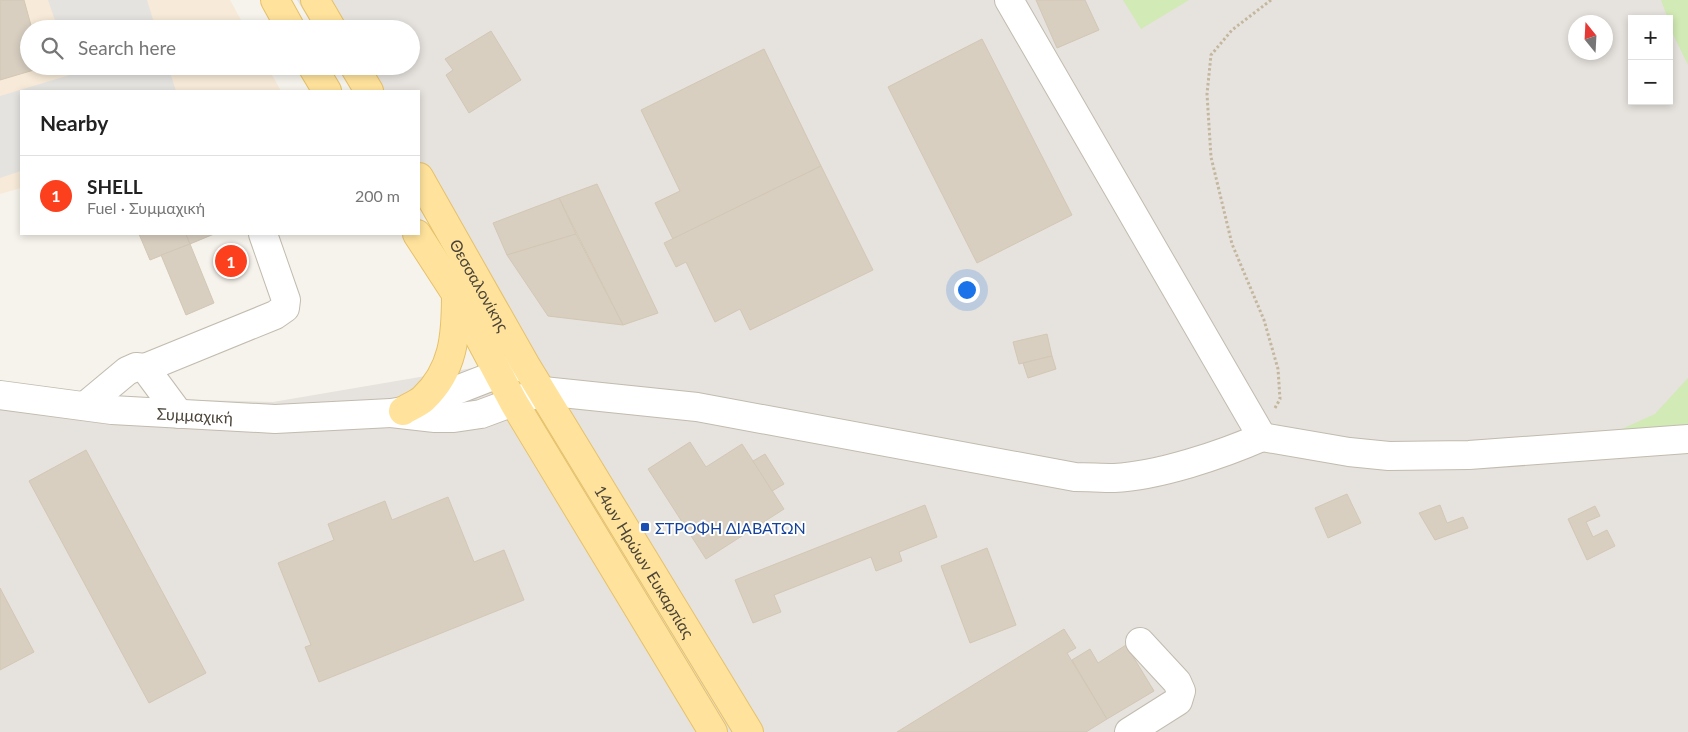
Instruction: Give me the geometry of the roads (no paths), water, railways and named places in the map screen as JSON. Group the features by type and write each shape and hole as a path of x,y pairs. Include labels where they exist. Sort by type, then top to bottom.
{"main road":[{"path":"275,0 286,20"},
{"path":"315,0 327,20"},
{"path":"359,75 368,90"},
{"name":"Θεσσαλονίκης","path":"420,179 525,364 543,391"},
{"name":"Θεσσαλονίκης","path":"418,235 456,294 514,403"},
{"path":"396,412 422,400 446,369 454,342 456,294"},
{"name":"14ων Ηρώων Ευκαρπίας","path":"543,391 749,732"},
{"name":"14ων Ηρώων Ευκαρπίας","path":"514,403 713,732"}],"street":[{"path":"1009,0 1262,438"},
{"path":"85,406 126,370 136,367 145,368 275,315 285,308 286,300 263,235"},
{"name":"Συμμαχική","path":"396,412 525,364"},
{"path":"145,368 179,414"},
{"path":"543,391 697,408 1075,476 1115,478 1161,470 1234,450 1262,438 1349,452 1389,456 1469,455 1688,439"},
{"name":"Συμμαχική","path":"0,395 112,410 274,419 396,412 435,418 454,418 481,414 543,391"},
{"path":"1129,732 1178,700 1181,691 1177,682 1140,642"}],"place":[{"name":"SHELL","path":"231,261"},
{"name":"ΣΤΡΟΦΗ ΔΙΑΒΑΤΩΝ","path":"645,527"}]}
